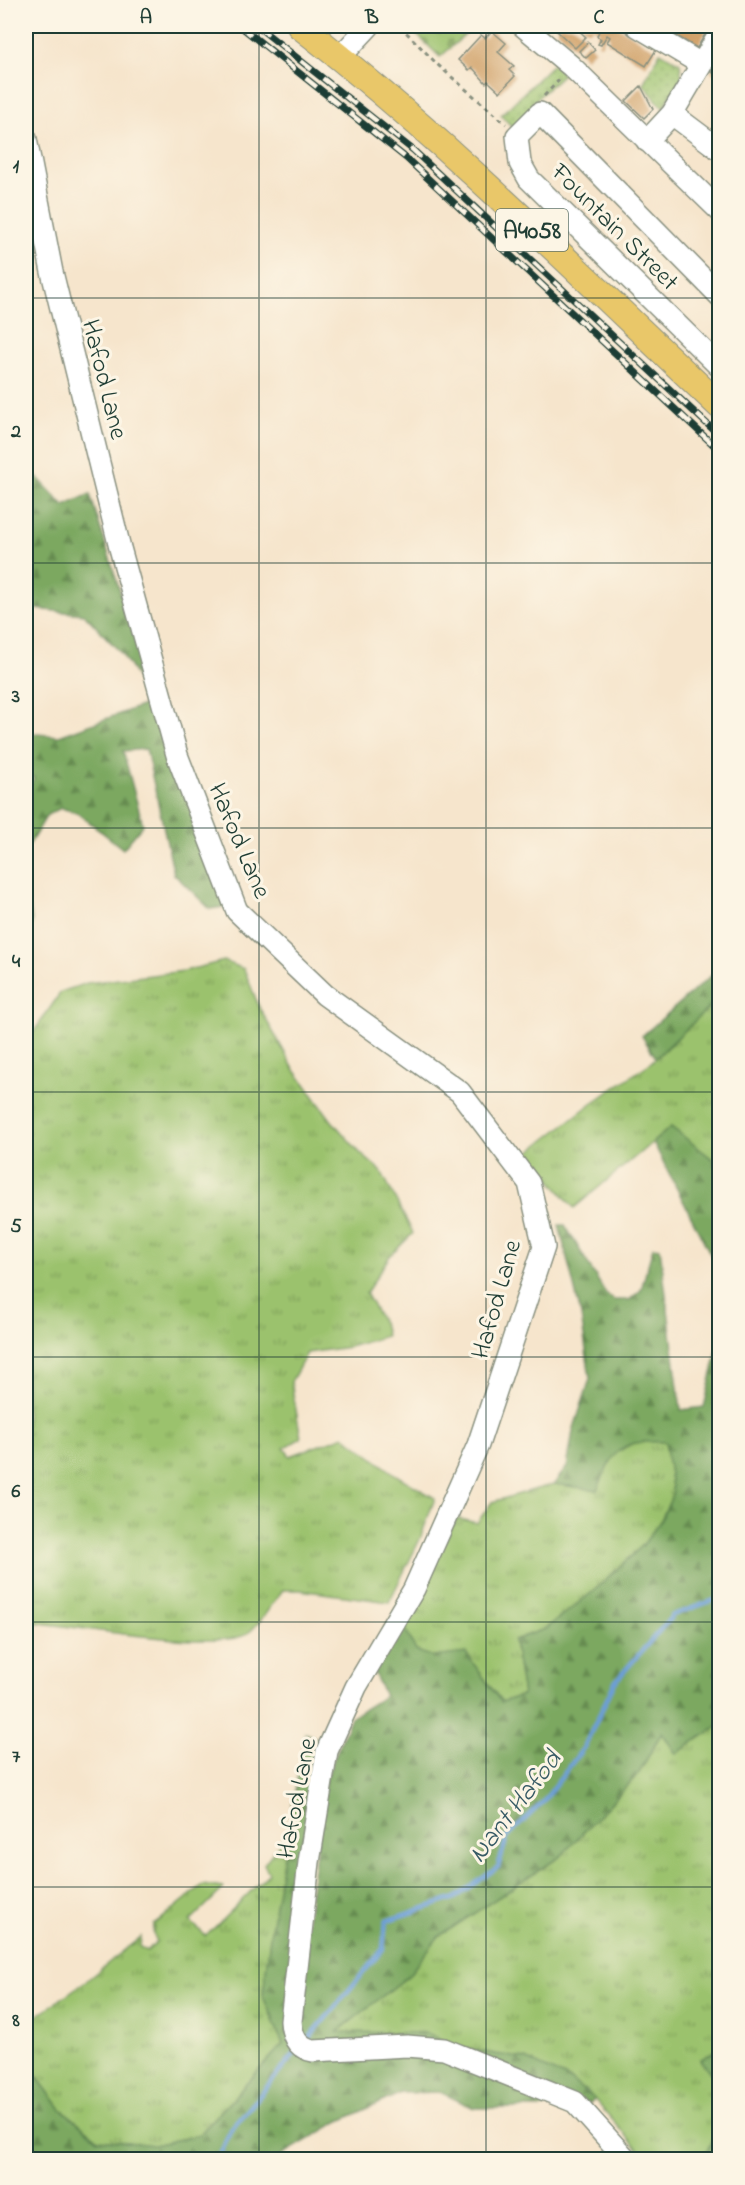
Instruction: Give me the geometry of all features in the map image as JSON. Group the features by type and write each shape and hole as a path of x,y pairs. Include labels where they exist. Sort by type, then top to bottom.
{"main road":[{"name":"A4058","path":"300,26 340,57 471,173 720,406"}],"street":[{"path":"340,57 369,26"},
{"path":"523,26 571,66 720,211"},
{"path":"637,26 701,64"},
{"path":"647,141 672,114 720,33"},
{"path":"517,136 540,113 720,296"},
{"path":"672,114 720,150"},
{"name":"Fountain Street","path":"517,136 520,163 529,179 720,367"},
{"name":"Hafod Lane","path":"26,139 52,272 123,559 177,755 237,911 324,995 460,1092 529,1183 544,1247 478,1445 414,1589 356,1687 327,1750 308,1873 291,2021 301,2045 407,2046 444,2049 575,2102 627,2160"}],"path":[{"path":"400,26 439,66 517,136"},
{"path":"540,113 536,104 571,66"}],"green space":[{"path":"408,26 475,26 440,57"},
{"path":"660,52 680,63 682,77 663,108 643,84"},
{"path":"553,64 563,74 532,103 536,108 514,129 501,115"},
{"path":"36,476 64,506 90,494 144,669 231,906 210,909 174,874 146,749 123,751 143,825 123,849 78,813 61,808 47,815 29,845 26,844 26,792 34,778 26,772 26,733 59,736 152,702 122,654 84,614 26,608 26,482"},
{"path":"26,888 32,921 26,967"},
{"path":"224,961 244,969 259,1007 294,1069 332,1121 361,1154 381,1171 413,1233 389,1257 366,1293 384,1326 386,1336 349,1347 307,1353 291,1382 301,1438 284,1448 290,1456 344,1436 396,1475 435,1498 420,1539 389,1602 300,1590 283,1590 248,1633 233,1638 208,1640 142,1636 26,1621 26,1043 61,992 87,983 184,971"},
{"path":"719,969 719,998 656,1058 642,1036"},
{"path":"719,998 719,1164 671,1127 574,1208 528,1153 592,1103 649,1064"},
{"path":"671,1127 719,1164 719,1298 718,1269 653,1142"},
{"path":"559,1225 565,1225 606,1294 614,1300 629,1300 641,1290 653,1247 660,1248 681,1410 704,1407 719,1344 719,1725 676,1754 662,1732 639,1773 561,1856 438,1937 408,1976 337,2032 427,2033 460,2048 526,2059 571,2080 594,2099 589,2104 474,2057 309,2047 294,2024 325,1781 351,1717 385,1696 372,1669 403,1624 416,1651 434,1657 466,1653 501,1702 523,1695 514,1640 545,1629 595,1590 643,1545 661,1520 673,1494 665,1442 637,1443 620,1450 608,1465 597,1490 554,1484 567,1467 573,1431 590,1379 581,1315"},
{"path":"637,1441 665,1442 673,1494 661,1520 643,1545 595,1590 545,1629 514,1640 523,1695 502,1702 466,1654 434,1657 416,1651 403,1624 456,1518 477,1523 492,1502 554,1484 597,1490 613,1454"},
{"path":"719,1725 719,2048 700,2060 719,2083 720,2121 704,2159 647,2159 586,2090 336,2033 408,1976 438,1937 561,1856 639,1773 662,1732 676,1754"},
{"path":"305,1733 320,1740 308,1808 291,2041 420,2050 555,2100 544,2108 474,2108 440,2092 401,2093 338,2122 275,2159 26,2159 26,2062 60,2108 98,2139 154,2145 199,2135 283,2044 263,1996 271,1929"},
{"path":"290,1829 271,1929 263,1996 283,2044 199,2135 154,2145 99,2139 60,2108 26,2062 26,2024 141,1937 140,1947 147,1951 157,1941 153,1934 154,1925 203,1885 224,1888 190,1921 206,1936 269,1873 264,1864"},
{"path":"719,2048 719,2083 700,2060"},
{"path":"719,2121 719,2159 704,2159"}],"building":[{"path":"561,26 574,26 586,37 575,48 556,30"},
{"path":"580,26 617,26 656,50 646,66 607,42 610,37 607,35 601,45 598,44 601,39 597,36 599,31 593,27 590,31"},
{"path":"660,26 698,26 707,31 697,48"},
{"path":"492,31 506,43 498,52 514,66 509,70 515,76 500,92 488,81 486,83 472,67 469,70 458,60 481,35 485,38"},
{"path":"588,42 595,50 586,58 579,51"},
{"path":"720,57 720,76 711,72"},
{"path":"641,86 653,109 644,118 626,101"}],"waterway":[{"name":"Nant Hafod","path":"305,2043 383,1949 386,1921 455,1898 498,1867 507,1837 543,1802 584,1747 615,1682 673,1615 720,1598"},
{"name":"Nant Hafod","path":"218,2160 230,2131 297,2051"}],"railway":[{"path":"240,26 406,158 720,451"},
{"path":"257,26 413,150 720,436"}]}
